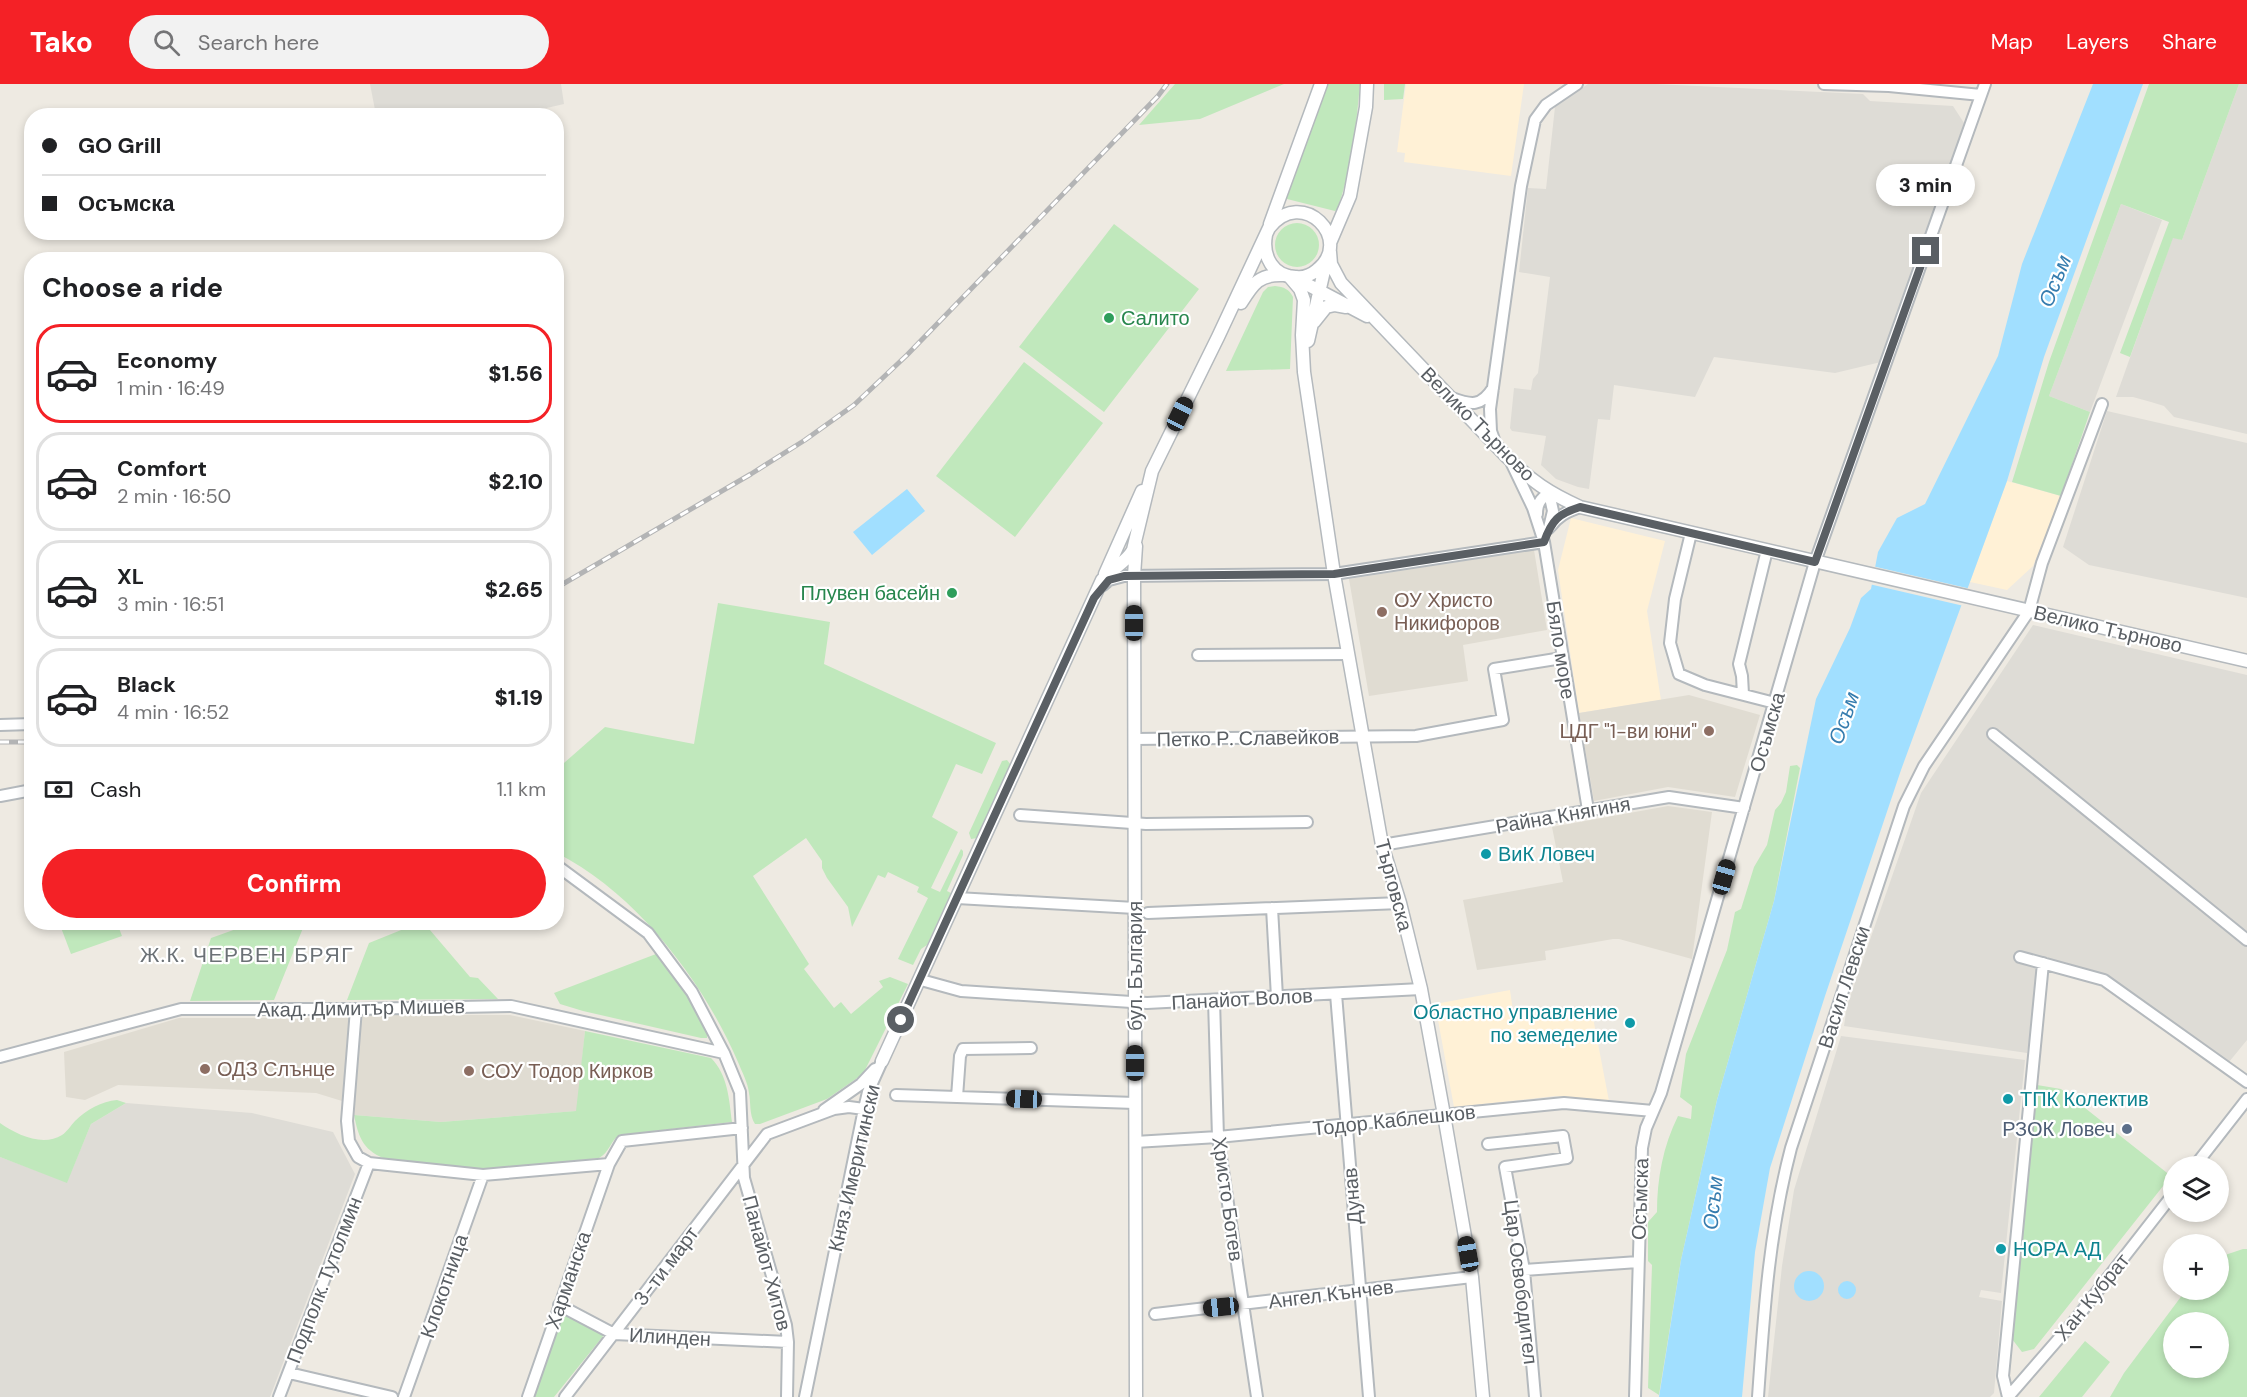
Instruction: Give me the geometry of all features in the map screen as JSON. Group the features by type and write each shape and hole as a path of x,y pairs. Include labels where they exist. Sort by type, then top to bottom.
{"street":[{"name":"Княз Имеритински","path":"805,1397 868,1092 1102,580 1128,558 1137,536 1152,471 1267,232 1321,84"},
{"path":"1218,337 1255,283 1271,274 1304,277 1322,267 1350,196 1366,107 1367,84"},
{"path":"1496,445 1491,431 1490,392 1521,186 1535,120 1546,105 1577,84"},
{"path":"1824,84 1889,86 1981,95"},
{"name":"Осъмска","path":"1635,1397 1642,1148 1646,1128 1661,1093 1815,562 1985,84"},
{"name":"Велико Търново","path":"1267,232 1274,222 1287,213 1307,214 1324,225 1328,234 1331,264 1341,283 1526,476 1549,493 1580,507 2247,661"},
{"path":"1267,232 1265,254 1275,270 1319,290 1376,321"},
{"path":"1304,372 1309,332 1329,251"},
{"path":"1289,276 1300,289 1304,300 1302,335 1304,372"},
{"path":"1309,332 1326,307 1335,305 1353,308"},
{"name":"Търговска","path":"1304,372 1334,574 1382,845 1400,903 1421,989 1444,1115 1472,1278 1483,1397"},
{"path":"1452,398 1466,403 1478,403 1490,392"},
{"path":"1490,392 1475,423 1482,421 1490,409"},
{"name":"Васил Левски","path":"1758,1397 1767,1273 1780,1187 1904,806 1924,766 2029,611 2042,563 2102,404"},
{"path":"1094,598 1109,580 1116,577 1334,574 1544,542 1522,482 1507,457"},
{"path":"1102,580 1152,471"},
{"path":"1537,518 1537,506 1549,493 1552,511 1549,528"},
{"path":"1549,528 1565,512 1580,507"},
{"name":"Бяло море","path":"1549,528 1544,542 1588,810"},
{"path":"1691,533 1675,599 1670,643 1679,674 1705,685 1775,703"},
{"name":"бул. България","path":"1137,536 1134,576 1137,1397"},
{"path":"1743,694 1743,676 1739,664 1767,550"},
{"path":"1198,655 1348,654"},
{"name":"Петко Р. Славейков","path":"1134,739 1416,736 1503,720 1494,669 1562,658"},
{"path":"0,725 24,724"},
{"path":"1993,734 2247,940"},
{"path":"0,796 24,792"},
{"name":"Райна Княгиня","path":"1382,845 1669,797 1744,808"},
{"path":"1020,815 1135,824 1307,822"},
{"path":"564,871 648,933 692,992 724,1053 740,1092 743,1166"},
{"path":"957,898 1135,908"},
{"path":"1148,913 1400,903"},
{"path":"1272,908 1277,997"},
{"path":"2020,957 2104,980 2247,1082"},
{"path":"2008,1397 2003,1376 2043,963"},
{"name":"Панайот Волов","path":"921,980 961,991 1136,1003 1421,989"},
{"name":"Дунав","path":"1336,994 1369,1397"},
{"name":"Христо Ботев","path":"1214,1000 1218,1137 1257,1397"},
{"name":"Акад. Димитър Мишев","path":"0,1057 181,1008 356,1009 511,1006 724,1053"},
{"path":"356,1009 347,1121 349,1141 358,1157 369,1163 483,1175 609,1164 622,1141 742,1128"},
{"path":"957,1097 960,1056 963,1049 1031,1048"},
{"path":"819,1113 861,1084 882,1061"},
{"path":"896,1095 1135,1102"},
{"path":"2203,1156 2247,1099"},
{"name":"Тодор Каблешков","path":"1135,1142 1218,1137 1564,1103 1653,1111"},
{"path":"742,1143 819,1113 849,1107 864,1109"},
{"name":"3-ти март","path":"569,1395 767,1134"},
{"name":"Цар Освободител","path":"1488,1144 1563,1136 1567,1158 1505,1167 1524,1270 1535,1397"},
{"name":"Подполк. Тутолмин","path":"279,1397 369,1163"},
{"name":"Харманска","path":"528,1397 609,1164"},
{"name":"Панайот Хитов","path":"743,1166 786,1325 787,1397"},
{"name":"Клокотница","path":"404,1397 483,1175"},
{"name":"Хан Кубрат","path":"2008,1397 2075,1320 2163,1208"},
{"path":"1524,1270 1638,1262"},
{"name":"Ангел Кънчев","path":"1155,1314 1472,1278"},
{"name":"Илинден","path":"559,1305 614,1334 788,1342"},
{"path":"289,1373 392,1397"}],"shaded area":[{"path":"370,84 561,84 564,104 547,108 375,108"},
{"path":"1406,84 1524,84 1511,176 1404,162 1405,153 1397,152"},
{"path":"1588,84 1655,84 1863,94 1870,101 1953,106 1964,123 1881,362 1835,373 1714,357 1695,397 1614,385 1610,420 1598,419 1589,489 1556,479 1541,465 1546,436 1512,431 1510,428 1514,388 1531,390 1533,379 1538,373 1550,277 1519,272 1528,188 1546,189 1555,107"},
{"path":"2239,84 2247,84 2247,434 2174,417 2164,406 2151,402 2133,397 2116,397 2173,237 2182,240"},
{"path":"2121,204 2162,220 2090,412 2049,396"},
{"path":"2107,411 2247,443 2247,598 2089,565 2063,547"},
{"path":"2007,481 2061,496 2033,566 2007,590 1970,582"},
{"path":"1571,518 1665,541 1647,611 1661,700 1579,713 1558,570"},
{"path":"1534,550 1547,630 1463,645 1468,681 1369,696 1349,579"},
{"path":"2033,625 2247,675 2247,1040 2229,1062 2105,975 2043,959 2027,1053 1844,1026 1847,1006 1921,793"},
{"path":"1689,695 1760,715 1735,797 1668,787 1594,801 1579,713"},
{"path":"1668,806 1712,812 1692,959 1613,939 1545,951 1546,960 1477,970 1463,900 1563,882 1552,827"},
{"path":"1510,990 1514,1018 1591,1007 1609,1101 1555,1096 1454,1107 1435,1004"},
{"name":"СОУ Тодор Кирков","path":"361,1015 510,1015 585,1031 577,1111 441,1122 354,1115"},
{"name":"ОДЗ Слънце","path":"179,1018 349,1018 342,1101 316,1093 118,1085 85,1100 66,1097 64,1052"},
{"path":"1841,1036 2025,1060 2001,1293 1981,1290 1979,1297 2002,1301 1994,1393 1990,1397 1768,1397 1782,1266 1794,1190"},
{"path":"126,1103 252,1113 333,1132 355,1174 270,1397 0,1397 0,1157 67,1182 91,1124"}],"green space":[{"path":"1175,84 1284,84 1200,119 1139,125"},
{"path":"1327,84 1360,84 1350,163 1342,195 1335,211 1287,199 1285,196"},
{"path":"1384,84 1405,84 1403,99 1384,100"},
{"path":"2149,84 2239,84 2182,240 2173,238 2130,357 2120,353 2169,222 2121,204 2049,396 2090,412 2061,496 2012,482 2049,362"},
{"path":"1297,223 1306,224 1313,229 1318,236 1318,254 1313,261 1306,266 1297,267 1288,266 1281,261 1276,254 1275,245 1276,236 1281,229 1288,224"},
{"name":"Салито","path":"1114,224 1199,289 1104,412 1019,347"},
{"path":"1268,287 1286,289 1293,297 1290,369 1226,371 1263,292"},
{"path":"1024,362 1103,423 1015,537 936,476"},
{"path":"718,603 830,622 824,664 996,743 982,774 956,764 932,817 958,832 931,888 940,892 961,849 963,855 947,891 951,893 927,945 921,949 913,965 898,959 928,898 917,892 919,887 888,872 885,878 878,875 852,927 848,907 827,878 822,868 822,861 806,838 753,876 809,964 804,969 834,1008 841,1002 851,1014 883,987 879,981 890,977 908,984 863,1074 827,1099 760,1124 755,1124 753,1120 746,1081 738,1062 706,1001 686,971 640,916 586,870 564,857 564,763 605,727 694,744"},
{"path":"1007,760 1011,765 977,838 971,839 969,833 1002,761"},
{"path":"1797,765 1800,768 1774,901 1717,1100 1681,1260 1659,1395 1648,1388 1652,1265 1648,1261 1648,1222 1657,1212 1662,1163 1673,1127 1678,1116 1691,1119 1692,1106 1680,1097 1686,1054 1727,950 1735,912 1741,909 1754,867 1767,845 1775,810 1786,792 1790,766"},
{"path":"62,930 120,930 122,936 71,954"},
{"path":"233,930 302,930 274,1000 190,1001 211,938"},
{"path":"401,930 430,930 470,977 478,978 498,999 347,1000 369,943"},
{"path":"656,954 686,993 707,1032 707,1038 583,1011 560,1004 554,993"},
{"path":"585,1031 711,1058 724,1080 729,1096 732,1122 619,1135 599,1158 483,1170 388,1160 373,1153 361,1138 354,1115 441,1122 576,1111"},
{"path":"2037,1085 2061,1089 2163,1170 2163,1186 2034,1349 2022,1352 2012,1339"},
{"path":"117,1100 126,1103 91,1124 67,1183 0,1157 0,1123 30,1138 47,1140 64,1134 89,1110 100,1104"},
{"path":"2247,1249 2247,1397 2110,1397 2124,1373 2163,1321 2163,1378 2229,1378 2229,1312 2170,1312 2179,1300 2229,1300 2229,1254"},
{"path":"561,1312 604,1335 554,1397 532,1397"},
{"path":"2085,1341 2110,1362 2082,1397 2039,1397"}],"water":[{"name":"Осъм","path":"2093,84 2143,84 2044,357 2007,481 1901,770 1770,1168 1755,1252 1742,1397 1659,1397 1681,1260 1717,1100 1774,901 1816,699 1850,628 1861,598 1871,589 1878,552 1897,518 1925,504 1998,356 2022,264"},
{"path":"907,489 925,511 872,555 853,532"},
{"path":"1809,1271 1819,1276 1824,1286 1819,1296 1809,1301 1799,1296 1794,1286 1799,1276"},
{"path":"1847,1281 1853,1284 1856,1290 1853,1296 1847,1299 1841,1296 1838,1290 1841,1284"}],"pier":[{"path":"1872,566 1971,589 1964,606 1869,584"}],"railway":[{"path":"564,583 751,474 805,440 854,405 907,355 1158,96 1167,84"},
{"path":"0,742 24,742"}],"place":[{"name":"Салито","path":"1109,318"},
{"name":"Плувен басейн","path":"952,593"},
{"name":"ОУ Христо Никифоров","path":"1382,612"},
{"name":"ЦДГ \"1-ви юни\"","path":"1709,731"},
{"name":"ВиК Ловеч","path":"1486,854"},
{"name":"Областно управление по земеделие","path":"1630,1023"},
{"name":"ОДЗ Слънце","path":"205,1069"},
{"name":"СОУ Тодор Кирков","path":"469,1071"},
{"name":"ТПК Колектив","path":"2008,1099"},
{"name":"РЗОК Ловеч","path":"2127,1129"},
{"name":"НОРА АД","path":"2001,1249"}],"district":[{"name":"Ж.К. ЧЕРВЕН БРЯГ","path":"247,955"}],"route":[{"path":"901,1020 1094,598 1109,580 1124,576 1334,574 1544,542 1555,520 1565,512 1580,507 1815,562 1926,251"}]}
